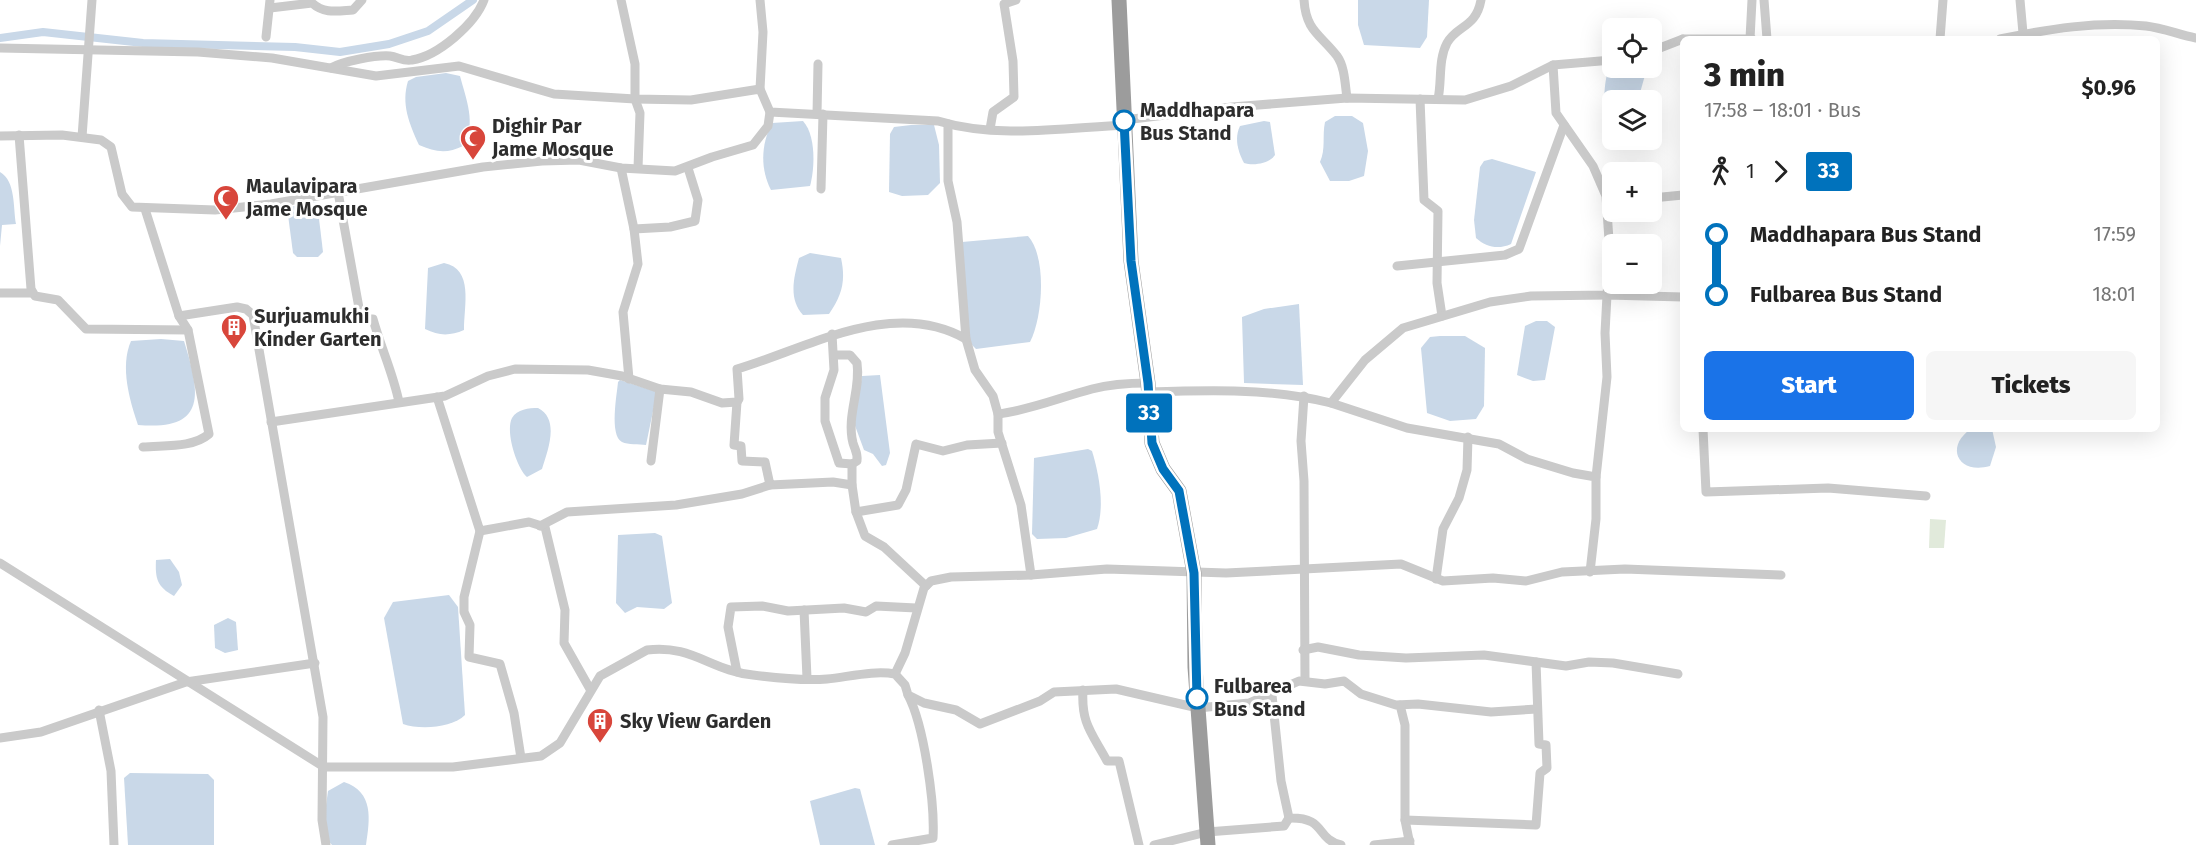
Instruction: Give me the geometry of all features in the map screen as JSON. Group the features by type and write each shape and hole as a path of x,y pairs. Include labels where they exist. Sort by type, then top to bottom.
{"highway":[{"path":"1119,0 1131,261 1148,388 1152,443 1163,469 1179,491 1194,573 1198,708 1208,838"}],"street":[{"path":"82,137 92,0"},
{"path":"266,37 270,4 312,3 319,9 336,11 352,10 362,0"},
{"path":"331,68 339,63 388,56 405,61 421,57 463,32 474,21 484,0"},
{"path":"621,0 635,64 635,99 640,113 638,168"},
{"path":"0,136 82,137 101,140 111,147 122,194 132,207 146,209 215,210 516,163 579,160 621,168 663,172 688,168 709,158 753,146 768,126 770,112 760,89 763,32 760,0"},
{"path":"990,129 993,112 1014,97 1013,61 1004,4 1016,0"},
{"path":"1304,0 1305,16 1313,31 1340,63 1347,98"},
{"path":"1438,99 1442,58 1447,44 1470,24 1478,12 1481,0"},
{"path":"1751,36 1752,0"},
{"path":"1764,0 1767,36"},
{"path":"1940,36 1943,0"},
{"path":"2020,0 2023,33"},
{"path":"2012,36 2068,26 2128,25 2148,26 2196,38"},
{"path":"1662,47 1680,40"},
{"path":"0,48 198,52 272,58 376,76 459,66 554,93 635,99 691,100 760,89"},
{"path":"770,112 938,121 963,128 1025,130 1124,122 1232,107 1347,98 1465,100 1511,86 1553,65 1602,61"},
{"path":"818,64 821,189"},
{"path":"1553,65 1556,113 1602,182"},
{"path":"1420,99 1424,200 1438,211 1437,264 1442,316"},
{"path":"948,124 948,181 957,222 966,339 975,370 993,396 998,414 998,432 1020,505 1030,575"},
{"path":"1397,266 1437,264 1505,255 1519,249 1564,126"},
{"path":"19,135 32,293"},
{"path":"621,168 634,230 638,264 623,312 629,379"},
{"path":"634,230 670,227 695,221 698,200 688,168"},
{"path":"338,192 361,319 373,319 380,346 393,373 399,402"},
{"path":"1662,197 1680,195"},
{"path":"143,447 196,441 209,434 188,330 179,316 146,209"},
{"path":"1590,572 1606,377 1605,333 1610,222"},
{"path":"0,293 32,293 35,296 58,300 86,329 188,330"},
{"path":"1331,403 1365,360 1403,328 1470,306 1531,296 1640,294 1680,297"},
{"path":"179,316 237,307 246,309 252,315 323,717 322,820 326,845"},
{"path":"770,485 765,462 742,461 741,446 734,446 739,399 737,369 832,334 885,326 928,324 942,327 966,339"},
{"path":"832,334 834,370 825,398 825,421 839,463 852,464 857,461 858,455 852,443 852,409 857,387 857,363 849,355 834,355"},
{"path":"271,422 437,397 488,376 515,369 588,369 660,389 691,392 722,403 737,402"},
{"path":"998,414 1021,410 1093,388 1117,384 1148,388 1219,389 1304,396 1407,428 1499,444 1527,459 1552,468 1596,477"},
{"path":"651,461 660,389"},
{"path":"1304,396 1300,441 1305,571 1303,650 1305,681"},
{"path":"437,397 480,531 464,597 464,612 470,626 469,657 500,664 514,713 522,758"},
{"path":"1703,432 1706,492 1828,488 1926,496"},
{"path":"1436,579 1443,529 1459,498 1467,470 1468,437"},
{"path":"856,512 898,506 906,490 916,444 943,451 958,450 967,445 1002,443"},
{"path":"852,464 856,512 865,536 884,548 926,586"},
{"path":"540,526 567,512 676,505 742,494 770,485 826,482 852,485"},
{"path":"480,531 529,522 545,527 565,610 564,643 590,688"},
{"path":"0,563 324,767 453,767 541,756 560,742 590,688 607,670 647,650 686,652 737,672 807,678 895,674"},
{"path":"895,674 905,653 916,608 926,586 931,581 951,577 1030,575 1107,569 1194,573 1305,571 1401,564 1443,581 1493,578 1526,581 1562,573 1625,569 1781,574"},
{"path":"737,672 728,627 731,608 762,606 788,611 844,608 866,612 876,606 916,608"},
{"path":"804,610 807,678"},
{"path":"1303,650 1318,648 1359,655 1416,658 1484,655 1566,666 1589,662 1613,663 1678,674"},
{"path":"1405,820 1536,825 1540,773 1547,768 1546,745 1539,744 1538,739 1536,662"},
{"path":"0,738 40,732 186,682 315,663"},
{"path":"892,845 933,838 934,803 918,718 905,685 895,674"},
{"path":"909,695 924,703 956,710 980,724 1040,701 1054,692 1116,689 1198,708 1249,703 1299,681 1325,684 1344,681 1361,694 1400,705 1418,704 1491,712 1537,710"},
{"path":"1083,690 1082,712 1085,724 1107,761 1119,761 1139,845"},
{"path":"1154,845 1284,826 1289,818 1281,781 1272,694"},
{"path":"1374,845 1410,843 1405,820 1406,725 1400,705"},
{"path":"99,710 111,771 114,845"},
{"path":"1289,818 1310,819 1318,824 1329,841 1341,845"}],"green space":[{"path":"1930,519 1946,520 1944,548 1929,548"}],"water":[{"path":"1358,0 1429,0 1427,37 1420,48 1364,45 1358,25"},
{"path":"446,73 460,76 470,120 463,146 441,151 419,145 409,121 405,98 408,81 416,77"},
{"path":"1606,78 1644,78 1641,90 1605,90"},
{"path":"1335,116 1352,116 1363,123 1368,151 1364,176 1349,181 1330,181 1320,162 1325,122"},
{"path":"803,121 810,135 813,152 810,186 771,190 765,174 763,156 768,131 772,123"},
{"path":"1270,122 1275,155 1261,163 1244,163 1238,145 1237,135 1240,126"},
{"path":"934,125 939,145 940,183 928,195 902,196 889,192 890,134 894,127"},
{"path":"1492,159 1536,172 1511,244 1501,247 1484,244 1476,238 1474,220 1480,167 1484,161"},
{"path":"0,172 5,176 11,188 16,224 2,225 0,246"},
{"path":"317,202 323,252 318,257 297,257 293,253 288,215 290,207"},
{"path":"1028,236 1038,258 1041,288 1038,318 1030,342 976,349 970,343 962,242"},
{"path":"810,253 841,258 842,288 829,314 803,315 795,302 794,280 799,258"},
{"path":"444,263 460,272 464,280 466,299 464,330 444,334 425,329 428,268"},
{"path":"1299,304 1303,385 1244,383 1242,317 1264,309"},
{"path":"1536,321 1547,321 1555,327 1545,380 1533,381 1517,375 1525,326"},
{"path":"1465,336 1485,348 1484,406 1476,419 1450,421 1427,413 1421,348 1430,337"},
{"path":"161,339 184,341 193,377 195,392 193,405 188,415 177,422 138,425 127,383 128,351 131,341"},
{"path":"880,375 890,453 886,465 882,466 873,454 864,450 854,423 862,376"},
{"path":"620,380 657,392 646,445 624,443 618,438 615,414"},
{"path":"538,408 549,420 551,436 542,469 527,477 519,466 513,449 510,424 512,418 520,411"},
{"path":"1968,432 1993,432 1996,447 1990,466 1979,468 1963,463 1957,451 1958,443"},
{"path":"1088,449 1092,451 1100,490 1101,510 1097,529 1066,538 1037,539 1032,534 1034,458"},
{"path":"655,533 662,536 672,603 664,609 637,607 625,613 616,603 618,535"},
{"path":"170,559 179,572 182,585 174,596 168,593 158,581 156,572 156,560"},
{"path":"449,595 458,607 465,715 452,723 436,727 403,724 384,618 393,602"},
{"path":"228,618 236,622 238,650 225,653 215,648 214,625"},
{"path":"130,773 208,774 214,780 214,845 128,845 124,778"},
{"path":"344,782 361,792 365,799 369,816 366,845 332,845 328,840 325,820 328,791"},
{"path":"855,788 860,789 875,845 820,845 810,801"}],"waterway":[{"path":"0,38 43,32 143,43 295,47 340,52 389,44 428,31 473,0"}],"bus line":[{"name":"33","path":"1124,121 1131,261 1148,383 1152,443 1163,469 1179,491 1194,573 1197,698"}],"place":[{"name":"Maddhapara Bus Stand","path":"1124,121"},
{"name":"Dighir Par Jame Mosque","path":"473,161"},
{"name":"Maulavipara Jame Mosque","path":"226,221"},
{"name":"Surjuamukhi Kinder Garten","path":"234,350"},
{"name":"Fulbarea Bus Stand","path":"1197,698"},
{"name":"Sky View Garden","path":"600,744"}]}
